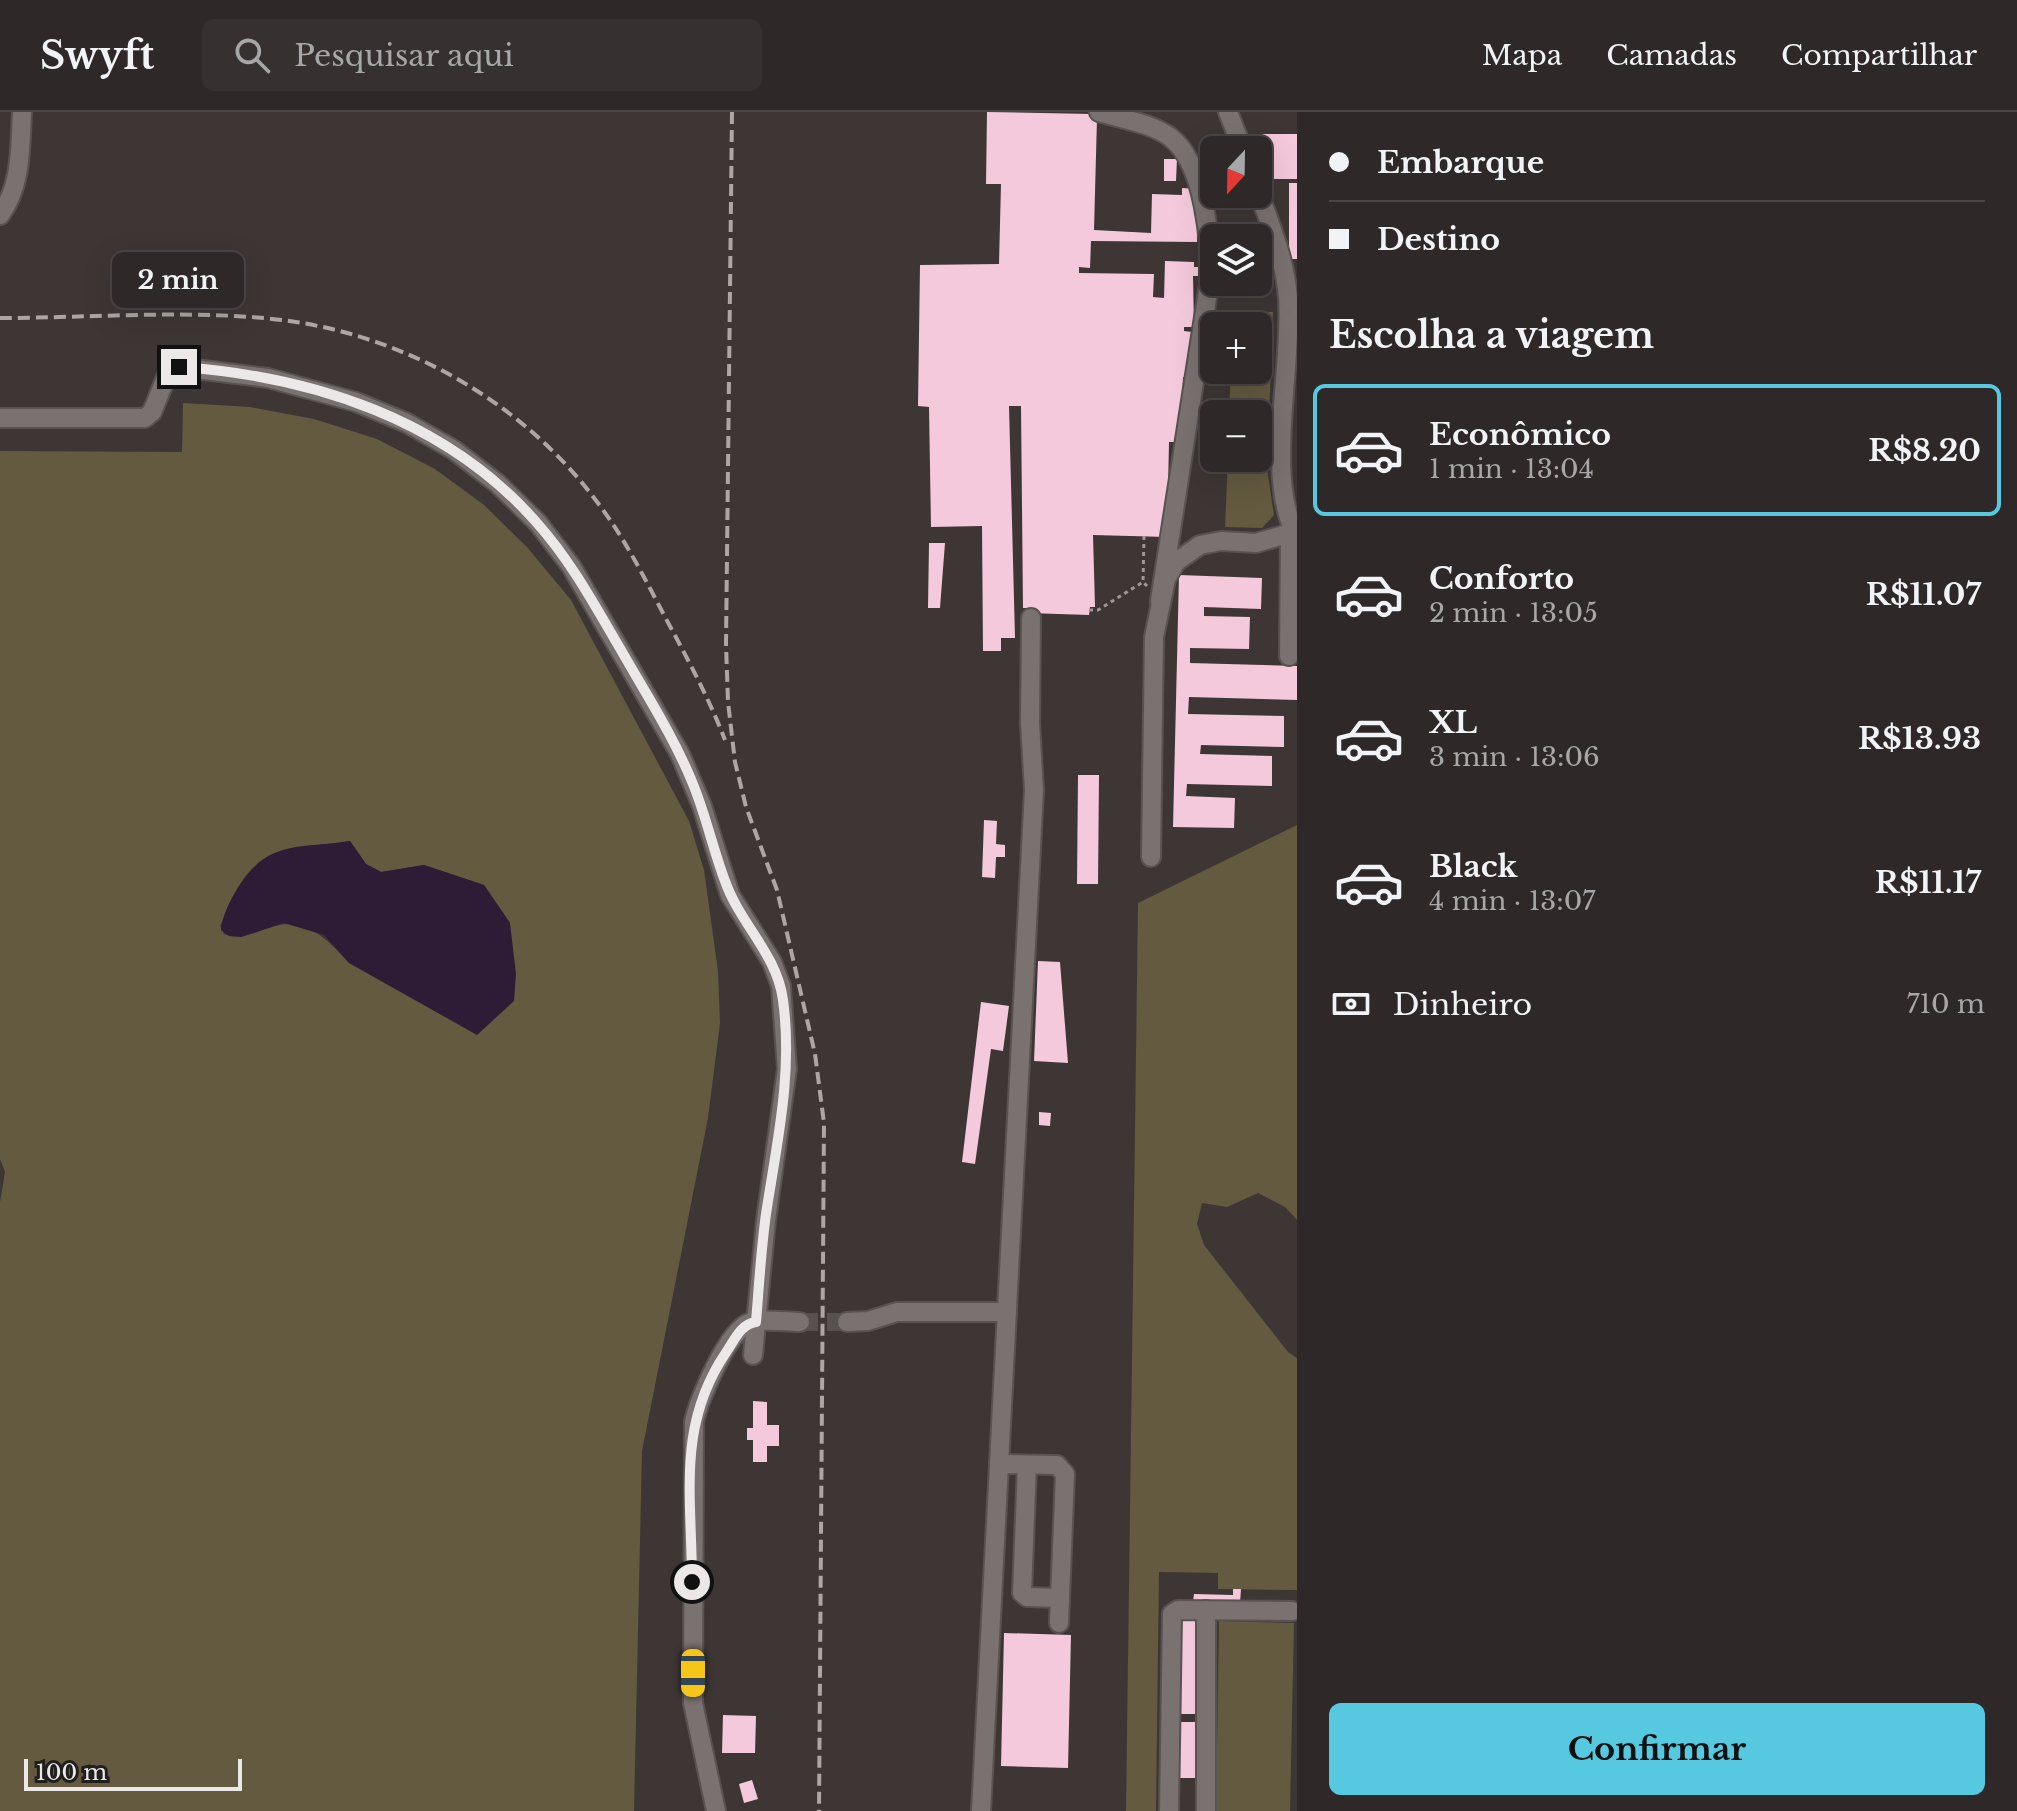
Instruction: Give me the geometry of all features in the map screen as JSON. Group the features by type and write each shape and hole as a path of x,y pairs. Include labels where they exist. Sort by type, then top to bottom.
{"lane":[{"path":"0,215 11,199 17,178 22,112"},
{"path":"1099,112 1158,131 1175,141 1196,182 1208,220 1209,285 1172,538 1154,637 1151,857"},
{"path":"1228,112 1237,136"},
{"path":"1264,208 1279,250 1292,316 1290,469 1284,505 1294,534 1289,656"},
{"path":"0,418 145,418 152,412 168,373 179,367 268,378 356,402 431,436 477,466 538,523 571,566 666,727 702,806 730,895 772,962 781,986 787,1047 785,1092 766,1220 753,1355"},
{"path":"1172,538 1256,543 1294,534"},
{"path":"1160,601 1176,562 1200,545 1221,541"},
{"path":"981,1811 1034,790 1030,723 1031,618"},
{"path":"847,1322 868,1321 897,1312 1007,1312"},
{"path":"716,1811 693,1703 692,1435 708,1379 744,1326 756,1322 800,1322"},
{"path":"999,1464 1057,1465 1065,1474 1059,1623"},
{"path":"1027,1465 1022,1593 1027,1597 1060,1598"},
{"path":"1169,1811 1170,1617 1178,1610 1292,1611"},
{"path":"1206,1610 1206,1811"}],"path":[{"path":"1144,536 1143,582 1160,601"},
{"path":"1089,610 1098,610 1143,582"}],"shaded area":[{"path":"1234,310 1273,312 1272,338 1272,312"},
{"path":"1230,384 1270,384 1270,400 1230,400"},
{"path":"183,403 250,407 314,419 377,439 435,469 484,505 527,547 571,600 689,821 704,870 718,971 720,1023 708,1118 642,1451 634,1811 0,1811 0,1202 5,1172 0,1159 0,451 182,452","holes":["350,841 366,864 381,872 424,865 484,885 510,923 349,963 332,945 303,927 281,925 246,936 235,936 224,934 220,926 235,893 327,845"]},
{"path":"1227,472 1267,472 1274,515 1262,528 1225,527"},
{"path":"1297,825 1297,1220 1285,1207 1258,1193 1227,1207 1202,1203 1197,1224 1204,1245 1288,1352 1297,1358 1297,1590 1218,1589 1218,1573 1159,1572 1156,1811 1126,1811 1138,903"},
{"path":"350,841 366,864 381,872 424,865 484,885 510,923 516,974 514,1001 477,1035 349,963 324,935 284,923 241,937 229,936 221,930 234,894 260,862 286,849"},
{"path":"1219,1621 1294,1623 1290,1811 1216,1811"}],"building":[{"path":"987,112 1092,114 1092,118 1097,118 1094,230 1151,233 1152,194 1182,195 1182,188 1197,189 1197,242 1091,241 1090,268 1079,267 1079,273 1154,274 1153,297 1164,298 1165,261 1194,262 1194,267 1200,267 1200,276 1193,276 1194,327 1184,327 1184,331 1192,332 1191,377 1183,377 1181,442 1169,442 1167,537 1093,535 1095,607 1090,607 1089,615 1028,613 1028,608 1023,608 1021,406 1009,406 1015,638 1001,638 1001,651 983,651 982,526 931,527 929,407 918,406 920,265 999,264 1001,184 986,184"},
{"path":"1297,134 1297,179 1272,179 1272,136 1262,136"},
{"path":"1164,159 1177,159 1176,181 1164,181"},
{"path":"1289,183 1297,183 1297,259 1289,259"},
{"path":"929,543 945,543 940,608 928,608"},
{"path":"1179,575 1262,578 1261,609 1204,607 1204,616 1250,617 1249,649 1190,648 1190,663 1297,666 1297,700 1189,697 1188,714 1284,716 1284,747 1201,745 1200,754 1272,756 1272,786 1187,784 1186,796 1235,798 1234,828 1173,827"},
{"path":"1078,775 1099,775 1098,884 1077,884"},
{"path":"984,820 997,821 996,844 1005,845 1005,857 996,857 995,878 982,877"},
{"path":"1038,961 1060,962 1068,1063 1034,1061"},
{"path":"981,1002 1009,1006 1003,1051 991,1049 975,1164 962,1162"},
{"path":"1039,1112 1051,1113 1050,1126 1039,1125"},
{"path":"753,1401 767,1402 767,1425 779,1425 779,1446 767,1446 767,1462 753,1462 753,1440 747,1440 747,1428 753,1428"},
{"path":"1233,1589 1241,1589 1240,1603 1193,1602 1194,1594 1233,1595"},
{"path":"1174,1617 1198,1617 1198,1714 1175,1714"},
{"path":"1004,1633 1071,1635 1068,1768 1001,1766"},
{"path":"723,1715 756,1716 755,1753 722,1753"},
{"path":"1174,1722 1199,1722 1198,1778 1173,1778"},
{"path":"752,1780 758,1799 744,1803 739,1784"}],"tunnel":[{"path":"800,1322 847,1322"}],"railway":[{"path":"732,112 728,702 735,762 746,807 777,890 815,1054 824,1123 819,1811"},
{"path":"0,318 224,315 296,322 341,331 385,345 428,363 469,386 542,441 603,510 635,561 704,692 725,740"}],"route":[{"path":"179,367 236,373 299,385 382,411 454,450 519,503 571,566 666,727 702,806 730,895 772,962 781,986 787,1069 766,1220 756,1322 741,1330 708,1379 697,1407 691,1448 692,1582"}]}
